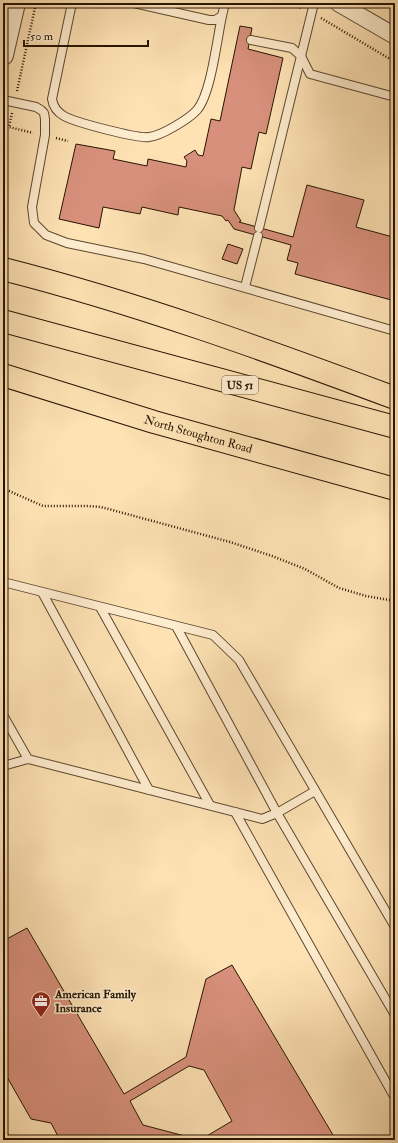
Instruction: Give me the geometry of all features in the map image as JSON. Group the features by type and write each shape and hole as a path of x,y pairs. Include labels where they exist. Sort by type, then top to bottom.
{"main road":[{"path":"3,260 16,267 58,283"},
{"path":"3,270 58,283 130,304 224,335 395,398"},
{"name":"US 51","path":"3,321 395,426"},
{"name":"North Stoughton Road","path":"3,375 154,422 395,489"},
{"path":"3,392 154,422"}],"street":[{"path":"3,55 15,3"},
{"path":"338,3 395,36"}],"lane":[{"path":"72,3 52,98 55,107 59,112 74,121 142,138 157,136 192,115 198,109 208,87 224,3"},
{"path":"134,3 209,20 215,20 222,16"},
{"path":"245,287 314,3"},
{"path":"251,40 292,48 301,56 310,74 395,97"},
{"path":"3,100 36,107 44,113 46,119 45,136 32,207 34,223 46,235 67,243 134,256 395,330"},
{"path":"44,113 55,107"},
{"path":"3,582 213,635 239,660 395,927"},
{"path":"42,592 149,790"},
{"path":"100,607 210,806"},
{"path":"176,626 277,813 395,1016"},
{"path":"3,715 28,759"},
{"path":"3,766 28,759 262,819 277,813 316,790"},
{"path":"235,812 395,1098"},
{"path":"3,1134 6,1140"}],"path":[{"path":"36,3 9,127 68,141"},
{"path":"282,3 297,6 311,13 395,62"},
{"path":"3,490 9,491 43,506 101,507 230,542 305,569 339,588 366,596 395,602"}],"building":[{"path":"240,26 252,28 248,49 283,58 266,134 259,132 251,169 242,167 234,210 241,221 239,222 293,237 307,185 364,200 356,227 393,237 392,240 395,241 395,301 295,274 298,263 287,260 291,245 234,229 228,220 226,221 222,216 179,207 178,215 142,207 140,214 103,207 99,228 59,219 76,144 115,151 113,159 147,166 148,159 186,167 187,161 184,157 195,150 198,155 203,156 211,119 220,121"},
{"path":"228,244 243,249 237,264 222,259"},
{"name":"American Family Insurance","path":"27,928 124,1094 186,1057 206,979 232,965 336,1140 200,1140 60,1140 51,1123 31,1119 3,1070 3,941","holes":["189,1066 204,1070 232,1121 200,1140 143,1125 130,1101"]}],"place":[{"name":"American Family Insurance","path":"41,1018"}]}
